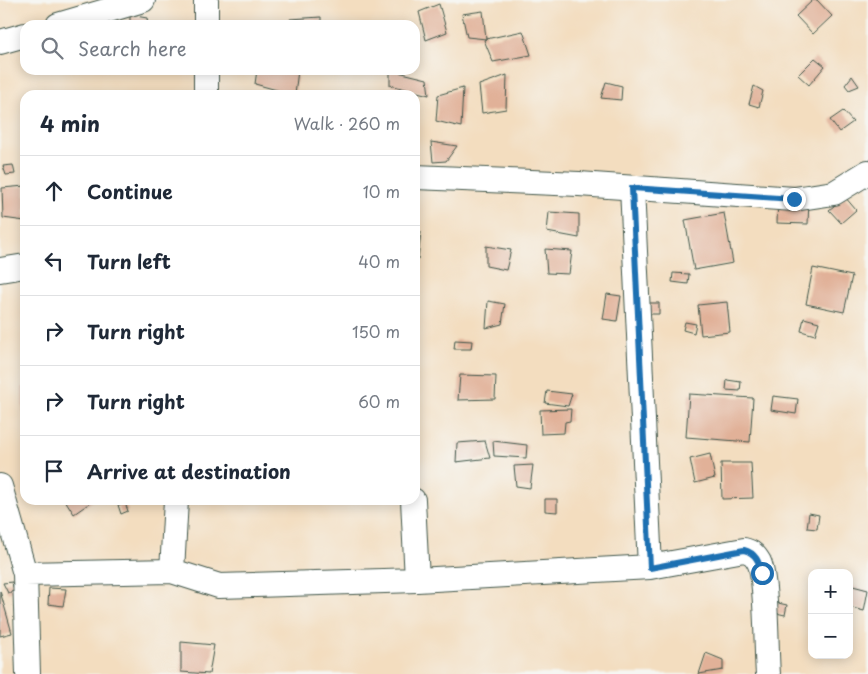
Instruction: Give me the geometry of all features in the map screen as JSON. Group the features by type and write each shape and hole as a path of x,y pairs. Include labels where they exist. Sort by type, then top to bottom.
{"street":[{"path":"75,20 143,0"},
{"path":"206,0 206,20"},
{"path":"0,42 20,36"},
{"path":"206,75 206,90"},
{"path":"420,177 632,188 794,199 834,193 868,172"},
{"path":"632,188 650,568"},
{"path":"0,270 20,267"},
{"path":"0,486 25,574 28,674"},
{"path":"172,571 176,505"},
{"path":"413,505 417,580"},
{"path":"25,574 172,571 220,586 417,580 650,568 744,550 751,552 759,563 762,573 768,674"}],"building":[{"path":"813,0 817,0 832,16 813,34 796,16"},
{"path":"439,4 447,32 426,40 419,12"},
{"path":"483,11 486,39 467,37 462,14"},
{"path":"130,15 147,18 147,20 130,20"},
{"path":"321,17 321,20 290,19"},
{"path":"523,31 531,55 493,62 484,40"},
{"path":"815,58 825,66 809,85 798,75"},
{"path":"256,75 297,75 296,90 277,90 255,84"},
{"path":"390,75 411,75 427,79 429,95 420,93 420,90 410,90 390,85"},
{"path":"507,75 506,109 482,113 479,85"},
{"path":"852,76 859,86 849,90 845,85"},
{"path":"606,82 622,86 621,100 601,98"},
{"path":"754,86 763,91 759,107 749,104"},
{"path":"463,88 461,127 436,121 438,95"},
{"path":"843,111 853,122 839,132 830,120"},
{"path":"431,142 457,146 446,161 433,162"},
{"path":"13,165 15,174 6,175 3,166"},
{"path":"20,186 20,220 3,218 2,188"},
{"path":"845,197 856,210 841,223 829,210"},
{"path":"778,198 809,200 808,224 777,223"},
{"path":"549,212 579,214 579,238 547,232"},
{"path":"724,213 733,263 694,270 685,220"},
{"path":"486,246 511,250 506,270 486,266"},
{"path":"545,249 572,251 569,274 547,273"},
{"path":"813,268 852,276 844,312 806,304"},
{"path":"673,273 689,274 688,284 672,282"},
{"path":"607,294 621,296 617,321 603,319"},
{"path":"488,301 505,304 502,324 486,328"},
{"path":"727,302 730,332 701,335 698,305"},
{"path":"649,303 659,303 659,314 649,314"},
{"path":"804,318 819,322 815,335 801,331"},
{"path":"685,322 696,324 694,333 683,330"},
{"path":"455,340 472,341 471,349 454,349"},
{"path":"460,375 496,376 495,399 458,400"},
{"path":"727,380 741,382 740,391 726,390"},
{"path":"547,391 572,394 568,406 545,403"},
{"path":"689,394 753,398 750,442 686,437"},
{"path":"773,396 798,399 796,414 771,410"},
{"path":"571,409 570,421 565,422 564,433 541,434 540,410"},
{"path":"485,441 490,458 456,462 457,443"},
{"path":"493,441 527,445 526,458 494,456"},
{"path":"710,454 715,478 695,483 690,459"},
{"path":"721,463 751,463 753,498 722,499"},
{"path":"533,465 530,488 516,486 514,466"},
{"path":"545,499 557,499 557,512 545,511"},
{"path":"68,505 87,505 74,514"},
{"path":"118,505 126,505 128,511 121,514"},
{"path":"809,513 819,515 817,529 807,528"},
{"path":"12,582 14,591 8,593 3,583"},
{"path":"853,586 868,590 864,611 853,608"},
{"path":"49,588 66,589 63,606 48,604"},
{"path":"0,591 12,633 0,636"},
{"path":"778,603 787,605 785,615 776,613"},
{"path":"181,642 214,645 209,674 181,672"},
{"path":"706,653 723,660 723,670 699,674"}],"route":[{"path":"762,573 755,556 751,552 744,550 650,568 632,188 794,199"}]}
